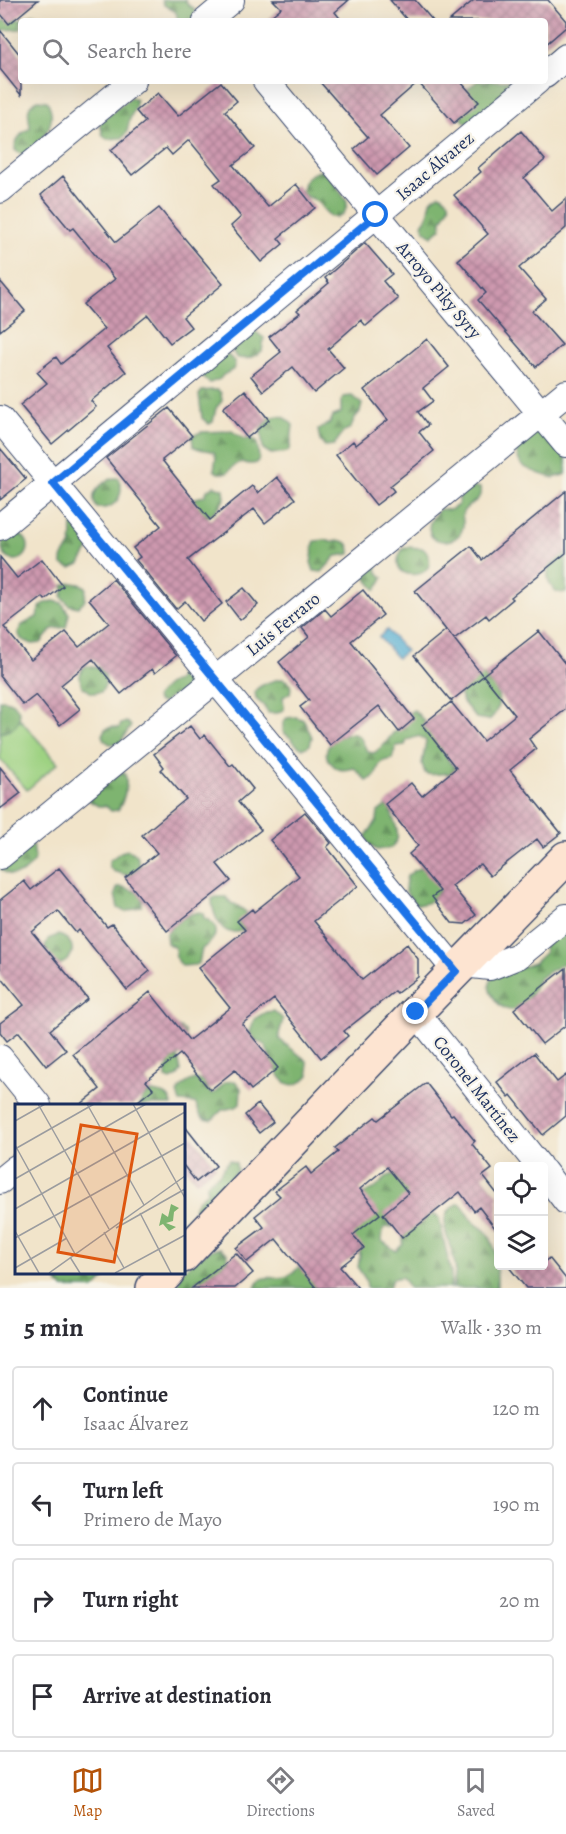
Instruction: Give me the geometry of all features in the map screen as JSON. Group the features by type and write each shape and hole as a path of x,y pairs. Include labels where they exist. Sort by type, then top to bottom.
{"main road":[{"path":"184,1255 566,858"},
{"path":"153,1288 167,1273"}],"street":[{"path":"548,72 566,57"},
{"path":"0,190 129,84"},
{"name":"Arroyo Piky Syry","path":"268,84 566,444"},
{"name":"Isaac Álvarez","path":"0,527 533,84"},
{"name":"Luis Ferraro","path":"0,856 566,393"},
{"path":"0,419 215,680 459,967 490,967 518,956 566,917"},
{"name":"Coronel Martínez","path":"416,1012 535,1162"},
{"path":"0,1058 37,1104"},
{"path":"0,1181 15,1169"},
{"path":"548,1178 566,1201"}],"green space":[{"path":"162,0 185,0 189,6 194,8 194,18 177,18 176,12 164,5"},
{"path":"34,14 39,16 39,18 24,18"},
{"path":"18,19 18,29 3,30 0,41 0,21"},
{"path":"474,84 516,84 518,87 478,127 464,122 460,114 463,92"},
{"path":"131,97 136,100 136,106 126,134 122,138 107,139 103,136 100,123"},
{"path":"47,101 51,110 50,125 41,139 22,155 15,150 16,143 21,134 30,128 29,108 33,102"},
{"path":"325,169 347,202 345,211 338,217 330,216 315,200 302,193 308,176"},
{"path":"440,194 448,200 449,206 442,219 441,228 432,236 422,224 428,216 431,201"},
{"path":"252,329 264,338 262,351 250,358 236,357 231,349"},
{"path":"227,354 235,362 234,369 210,383 205,380 200,372"},
{"path":"218,390 222,401 216,408 213,422 209,424 202,418 199,395 202,391"},
{"path":"352,396 362,404 360,412 351,428 344,431 334,445 325,446 320,441 318,430 330,423 333,416 341,413 343,397"},
{"path":"284,417 293,425 290,449 287,452 271,454 263,449 261,430 269,418"},
{"path":"531,427 566,429 566,474 554,478 549,477 522,465 516,449"},
{"path":"232,431 244,439 253,439 257,442 259,458 257,463 241,462 227,473 218,473 214,470 216,457 214,452 193,446 192,436 201,432"},
{"path":"114,478 119,478 120,495 109,507 97,508 94,498 97,489"},
{"path":"214,486 224,489 225,499 212,514 201,518 192,499 204,496 208,489"},
{"path":"471,486 480,488 480,493 478,499 463,512 463,526 459,535 446,541 432,537 429,525 434,515 440,509 450,510 458,505 460,496"},
{"path":"72,524 92,544 80,564 71,568 62,565 62,561 71,544"},
{"path":"15,534 24,538 28,547 24,556 15,560 6,556 2,547 6,538"},
{"path":"315,541 345,542 349,546 350,554 336,556 322,572 314,571 311,562"},
{"path":"404,547 422,548 426,551 429,561 427,569 421,573 412,574 405,573 399,568 398,559"},
{"path":"566,553 566,592 561,593 553,589 550,584 548,570 553,561"},
{"path":"376,562 377,571 383,578 376,590 363,572"},
{"path":"72,583 86,587 85,600 78,607 69,605 62,597 64,585"},
{"path":"54,601 62,603 69,614 66,627 52,629 41,643 32,644 21,639 18,632 22,625 37,617 42,605"},
{"path":"86,666 99,668 104,673 106,682 101,692 92,693 82,686 80,675"},
{"path":"187,672 192,678 183,691 164,703 157,702 156,697 165,687 177,681 180,674"},
{"path":"478,673 491,681 498,694 497,708 489,720 476,718 459,693"},
{"path":"283,679 291,686 290,693 283,697 284,709 278,713 268,713 256,699 255,691 268,683"},
{"path":"0,700 14,704 20,714 15,726 0,733"},
{"path":"6,703 58,763 27,790 0,759 0,709"},
{"path":"414,710 427,724 450,763 454,767 459,767 451,774 425,773 422,764 426,741 419,736 407,740 405,745 396,746 392,759 382,762 375,776 367,781 354,768 338,769 328,758 326,754 329,746 345,734 359,736 368,752 374,753 393,733 402,728 405,715"},
{"path":"296,717 304,720 312,737 310,745 304,748 299,747 283,732 283,722 287,718"},
{"path":"126,722 131,726 120,743 110,744 104,740 102,735 105,729 119,728"},
{"path":"123,771 126,780 125,790 118,810 111,811 106,806 98,806 88,800"},
{"path":"386,806 390,808 396,826 397,840 391,848 377,850 369,845 366,836 377,821 378,812"},
{"path":"33,845 35,858 25,871 15,875 0,868 0,856"},
{"path":"128,850 137,855 140,866 129,876 113,871 109,866 109,861"},
{"path":"433,863 441,888 431,900 424,904 416,904 406,891 407,876"},
{"path":"118,887 142,894 142,906 125,912 118,908 115,894"},
{"path":"226,897 233,905 246,912 248,922 244,930 230,932 222,927 213,908 212,899"},
{"path":"199,912 203,913 204,918 214,925 216,933 202,949 199,963 182,966 176,958 175,948 167,943 166,934 181,920"},
{"path":"566,922 566,960 564,963 538,980 522,1006 512,1010 501,1006 490,990 492,977 534,963 545,953 544,946"},
{"path":"58,935 69,941 72,950 69,958 58,965 44,950 48,939"},
{"path":"274,1011 283,1019 279,1039 307,1061 309,1075 293,1085 286,1083 281,1077 265,1045 253,1039 250,1032 254,1019 266,1012"},
{"path":"176,1026 185,1031 186,1040 178,1057 181,1071 171,1080 166,1078 166,1069 169,1065 165,1059"},
{"path":"195,1079 205,1082 212,1094 225,1082 235,1081 241,1088 240,1104 222,1110 212,1120 205,1119 195,1103 180,1102 177,1093 185,1084"},
{"path":"151,1092 162,1094 167,1096 172,1104 140,1104 143,1097"},
{"path":"229,1160 236,1163 237,1170 227,1181 223,1190 214,1194 215,1205 202,1217 197,1217 194,1207 207,1192 207,1183 219,1174"},
{"path":"396,1176 427,1209 439,1218 451,1273 451,1288 409,1288 402,1277 392,1279 389,1288 367,1288 366,1280 358,1268 360,1254 352,1237 358,1196 376,1188 386,1177","holes":["396,1227 403,1234 403,1244 396,1251 382,1241 383,1229"]},
{"path":"460,1203 471,1219 486,1231 491,1239 497,1288 453,1288 455,1268 445,1230 445,1222 451,1208"},
{"path":"220,1248 228,1254 227,1261 211,1281 198,1279 188,1288 178,1288 181,1273 184,1273 184,1270 210,1250"},
{"path":"301,1264 331,1288 255,1288 260,1280 285,1277"},
{"path":"55,1273 108,1273 95,1288 64,1288 58,1285"}],"water":[{"path":"387,630 406,651 397,658 379,637"}],"building":[{"path":"0,0 38,0 9,24 0,13"},
{"path":"273,0 349,0 335,12 340,18 269,18 281,8"},
{"path":"390,0 415,0 430,18 405,18"},
{"path":"474,0 548,0 566,21 566,27 548,42 548,18 453,18"},
{"path":"0,30 18,52 18,84 21,84 21,95 0,69"},
{"path":"218,84 223,84 237,101 225,111 255,148 233,165 268,207 296,184 315,208 278,238 283,244 261,262 231,226 241,217 214,184 221,179 189,140 172,155 166,148 132,175 111,150 145,122 136,111 158,93 178,116"},
{"path":"322,84 416,84 380,115 409,148 377,175 354,149 368,137"},
{"path":"420,84 463,84 479,102 454,123"},
{"path":"521,131 545,160 524,178 552,211 566,199 566,228 519,268 546,299 532,311 562,345 536,367 478,300 486,293 458,260 488,234 454,195 481,172 478,168"},
{"path":"63,176 116,242 159,208 223,284 183,317 191,327 170,343 148,315 107,348 126,372 91,401 96,407 52,444 20,405 47,383 37,372 56,357 61,364 104,329 83,304 115,279 73,228 70,230 41,195"},
{"path":"365,243 392,274 383,281 398,299 366,326 361,320 328,349 344,368 314,393 293,367 263,391 251,376 281,352 269,337 300,313 297,310 329,283 325,278"},
{"path":"0,281 25,311 0,331"},
{"path":"427,339 449,367 423,388 433,401 418,412 428,425 419,432 434,451 390,486 394,491 376,505 336,455 353,441 356,445 388,420 364,390"},
{"path":"245,390 269,420 247,438 223,408"},
{"path":"169,408 192,436 162,460 210,520 252,486 258,493 277,477 295,499 265,523 254,509 188,560 222,604 201,621 185,601 176,609 136,560 140,557 133,548 161,526 106,458"},
{"path":"0,448 26,479 0,500"},
{"path":"566,491 566,553 511,597 513,599 489,619 486,615 454,639 483,676 451,701 414,656 446,630 415,591 471,546 482,560"},
{"path":"0,557 17,578 42,559 63,586 45,600 43,597 4,627 31,660 66,632 79,647 109,623 89,599 113,579 176,656 155,673 152,669 121,694 93,659 61,685 80,709 60,725 36,695 23,705 0,676"},
{"path":"244,588 258,605 240,620 226,602"},
{"path":"363,590 383,615 351,641 414,719 399,732 379,706 330,745 300,707 309,700 279,662 309,637 302,628 325,609 331,616"},
{"path":"539,631 566,665 566,709 529,739 536,749 510,770 561,833 543,847 537,839 490,876 480,864 452,886 476,915 465,924 452,923 432,897 440,891 409,854 418,846 385,804 411,783 422,796 456,768 422,725 451,702 483,741 515,715 483,675"},
{"path":"190,726 200,739 205,735 230,766 233,764 253,789 238,802 261,830 217,864 231,881 167,931 125,878 157,853 142,835 186,799 161,770 164,767 154,754"},
{"path":"0,767 21,793 0,809"},
{"path":"305,812 331,843 327,847 358,886 314,921 362,980 407,944 418,959 418,977 397,993 395,991 344,1031 348,1036 321,1058 274,999 242,1024 278,1068 251,1090 235,1070 210,1090 180,1054 146,1081 153,1089 134,1104 81,1104 100,1089 73,1054 150,992 189,1040 230,1008 198,968 245,930 237,921 252,909 254,912 299,876 270,840"},
{"path":"59,868 107,927 112,924 150,971 127,990 79,930 76,933 58,911 32,932 88,999 50,1030 66,1050 46,1066 19,1032 7,1041 0,1032 0,1023 24,1005 0,976 0,900 24,881 31,890"},
{"path":"566,968 566,1025 542,1044 514,1009"},
{"path":"534,1053 557,1082 566,1075 566,1116 543,1135 511,1095 509,1097 497,1082"},
{"path":"426,1083 475,1141 472,1144 492,1169 483,1176 494,1190 494,1227 479,1207 474,1211 460,1192 402,1238 383,1214 408,1193 387,1167 360,1189 380,1214 353,1235 364,1248 340,1267 358,1288 316,1288 276,1239 247,1262 236,1248 264,1227 255,1216 280,1196 275,1191 306,1167 311,1174 338,1152 335,1148 375,1117 378,1120"},
{"path":"258,1104 273,1122 259,1133 245,1115"},
{"path":"184,1125 216,1166 196,1182 184,1166"},
{"path":"236,1253 253,1273 235,1288 192,1288"},
{"path":"548,1259 566,1279 566,1288 526,1288 511,1270 548,1270"}],"route":[{"path":"376,215 53,483 456,971 416,1012"}]}
